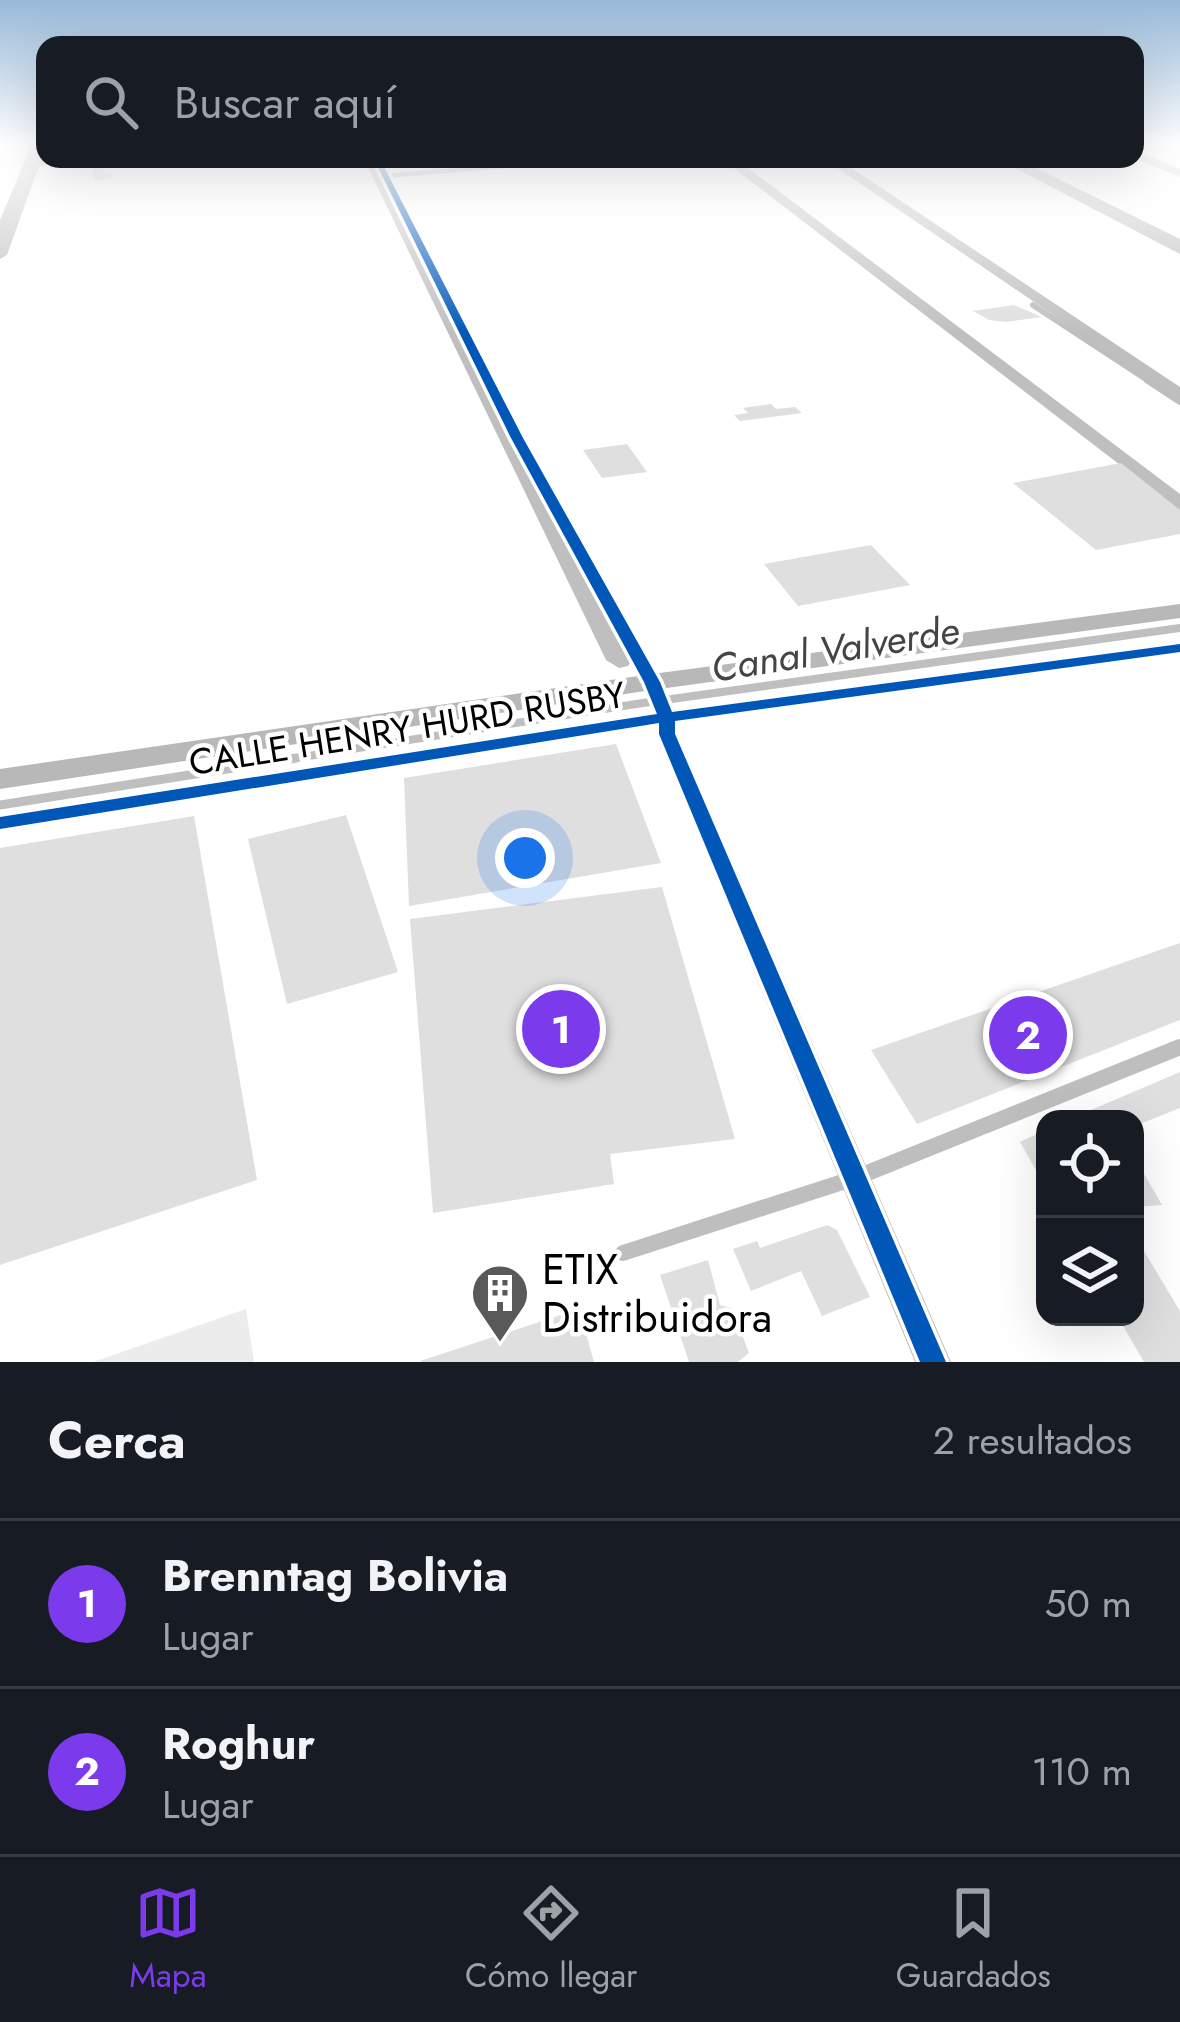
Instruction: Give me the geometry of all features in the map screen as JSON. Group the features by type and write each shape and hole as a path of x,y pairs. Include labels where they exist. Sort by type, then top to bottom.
{"street":[{"path":"401,208 517,438 660,700 667,734 933,1362"},
{"path":"1096,208 1180,251"},
{"name":"CALLE HENRY HURD RUSBY","path":"0,823 660,700 1180,611"},
{"name":"CALLE HENRY HURD RUSBY","path":"0,779 660,700 1180,648"}],"lane":[{"path":"1033,304 1180,401"},
{"path":"623,1253 855,1178 1180,1047"}],"shaded area":[{"path":"246,1309 254,1362 93,1362"}],"building":[{"path":"1014,305 1042,317 1006,322 973,311"},
{"path":"771,404 776,409 795,407 802,413 740,421 734,415 748,413 743,408"},
{"path":"627,444 647,472 602,478 583,450"},
{"path":"1121,463 1180,510 1180,534 1096,550 1013,483"},
{"path":"871,545 910,585 798,606 764,564"},
{"path":"616,744 661,863 409,906 404,778"},
{"path":"346,815 398,972 287,1004 248,839"},
{"path":"194,816 257,1180 0,1265 0,848"},
{"path":"662,887 735,1139 610,1154 614,1184 433,1213 410,919"},
{"path":"1180,943 1180,1020 917,1124 871,1050"},
{"path":"1180,1072 1180,1108 1144,1122 1144,1110 1091,1110"},
{"path":"1036,1134 1036,1170 1020,1142"},
{"path":"1144,1174 1162,1205 1144,1206"},
{"path":"827,1225 837,1230 870,1297 822,1316 801,1271 751,1291 733,1249 757,1241 760,1248"},
{"path":"1144,1251 1180,1311 1180,1362 1144,1362 1123,1326 1144,1326"},
{"path":"708,1260 720,1305 732,1308 749,1353 738,1362 689,1362 660,1275"},
{"path":"579,1309 594,1362 420,1362 420,1361"}],"waterway":[{"path":"0,255 18,208"},
{"path":"394,208 619,660"},
{"path":"792,208 1180,504"},
{"path":"902,208 1180,395"},
{"path":"1106,208 1180,245"},
{"name":"Canal Valverde","path":"277,761 636,704 1180,628"},
{"name":"Canal Valverde","path":"0,805 296,758"}],"cycle path":[{"path":"401,208 517,438 652,682 667,718 667,734 933,1362"},
{"path":"0,823 596,727 1180,648"}],"place":[{"name":"Brenntag Bolivia","path":"561,1029"},
{"name":"Roghur","path":"1028,1035"},
{"name":"ETIX Distribuidora","path":"500,1344"}]}
